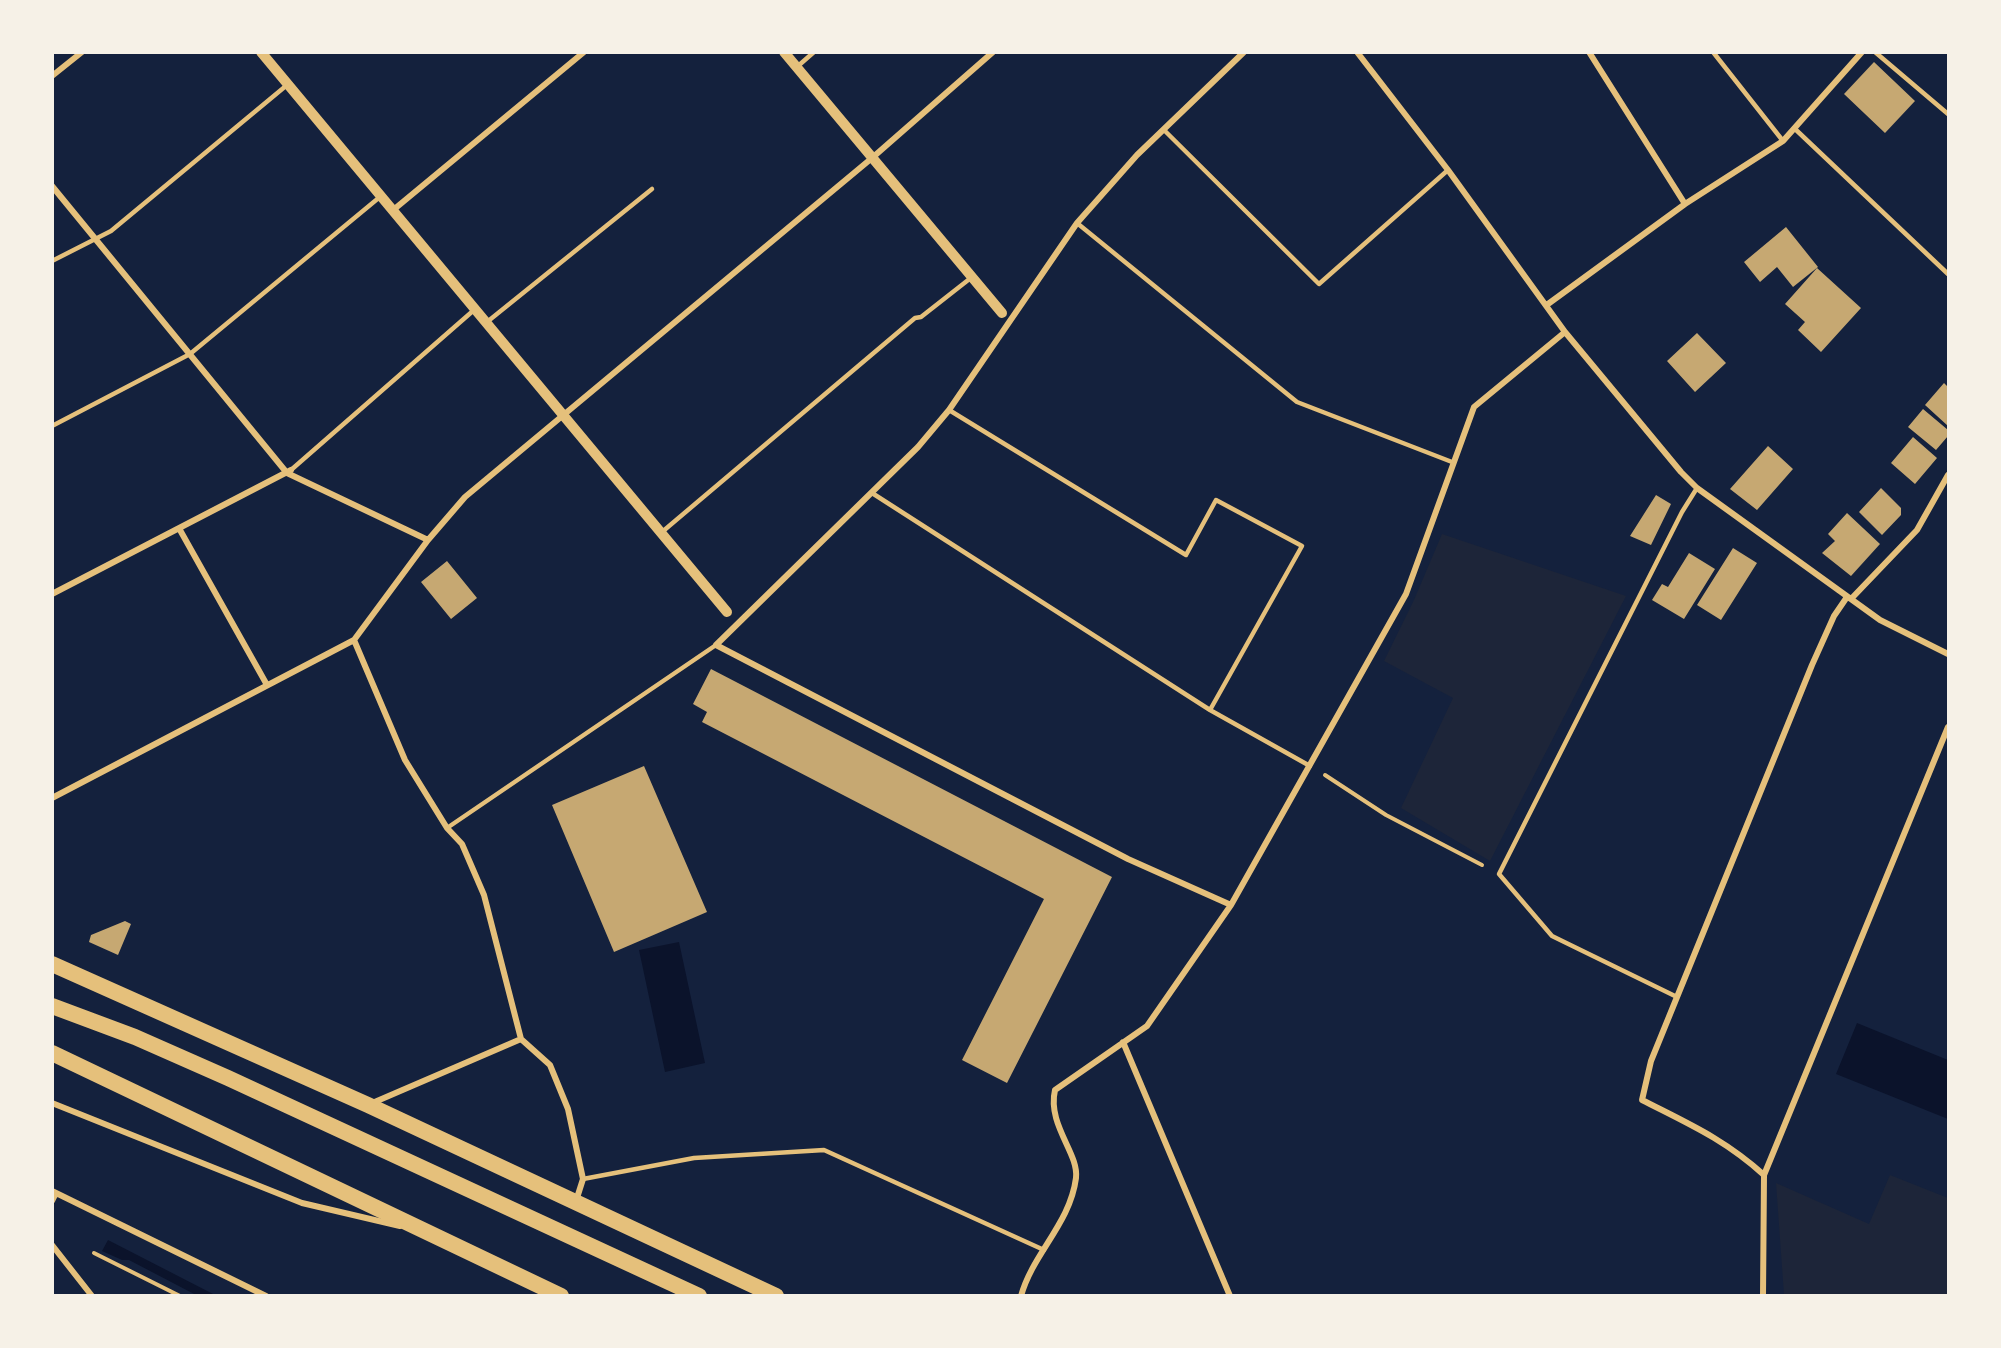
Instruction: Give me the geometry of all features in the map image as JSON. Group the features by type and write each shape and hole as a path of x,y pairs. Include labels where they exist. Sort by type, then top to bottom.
{"highway":[{"path":"52,964 368,1105 776,1296"},
{"path":"52,1006 135,1037 218,1074 699,1296"},
{"path":"52,1053 561,1296"},
{"path":"52,1058 78,1067"}],"street":[{"path":"52,76 82,52"},
{"path":"261,52 736,623"},
{"path":"392,211 584,52"},
{"path":"784,52 1005,317"},
{"path":"52,798 354,640 428,540 465,497 872,158 993,52"},
{"path":"1231,904 1128,859 716,645 918,447 949,410 1005,317 1077,223 1137,155 1244,52"},
{"path":"1357,52 1548,304 1565,332 1673,464 1697,488 1849,598 1898,630 1948,654"},
{"path":"1589,52 1685,204"},
{"path":"1548,304 1685,204 1783,141 1862,52"},
{"path":"52,186 94,240 289,472 428,540"},
{"path":"1021,1296 1025,1280 1066,1215 1077,1175 1052,1106 1055,1090 1147,1026 1231,904 1406,594 1452,462 1474,407 1565,332"},
{"path":"52,594 289,472"},
{"path":"1764,1175 1736,1150 1642,1100 1651,1061 1834,616 1917,530 1948,475"},
{"path":"180,530 267,685"},
{"path":"354,640 405,760 447,828 462,844 484,895 521,1039 550,1065 568,1109 583,1179 576,1201"},
{"path":"1763,1296 1764,1175 1948,727"},
{"path":"368,1105 521,1039"},
{"path":"1122,1042 1230,1296"},
{"path":"52,1103 302,1203 423,1232"},
{"path":"52,1201 54,1192 266,1296"},
{"path":"52,1245 92,1296"}],"lane":[{"path":"796,68 814,52"},
{"path":"1713,52 1783,141"},
{"path":"1875,52 1948,114"},
{"path":"52,261 111,231 287,85"},
{"path":"1794,128 1948,274"},
{"path":"1164,130 1319,284 1448,170"},
{"path":"487,322 652,189"},
{"path":"52,426 190,354 381,196"},
{"path":"1077,223 1297,402 1452,462"},
{"path":"661,533 915,318 921,317 972,277"},
{"path":"289,472 475,309"},
{"path":"949,410 1186,555 1216,500 1302,546 1210,710"},
{"path":"1677,997 1551,936 1499,874 1682,512 1697,488"},
{"path":"872,494 1210,710 1310,766"},
{"path":"447,828 716,645"},
{"path":"583,1179 694,1158 824,1150 1044,1250"}],"path":[{"path":"1310,766 1386,815 1499,874"},
{"path":"94,1253 180,1296"}],"shaded area":[{"path":"1442,534 1626,596 1490,861 1401,808 1453,698 1384,661 1414,600"},
{"path":"679,942 705,1063 665,1072 639,950"},
{"path":"1857,1023 1948,1060 1948,1119 1836,1074"},
{"path":"1890,1175 1948,1198 1948,1295 1784,1295 1776,1183 1869,1224"},
{"path":"108,1240 215,1295 196,1295 129,1260 122,1260 102,1251"}],"building":[{"path":"1874,62 1915,101 1885,133 1844,94"},
{"path":"1786,227 1818,267 1793,287 1777,267 1760,282 1744,262"},
{"path":"1817,268 1861,308 1821,352 1798,330 1805,322 1785,304"},
{"path":"1697,333 1726,363 1695,392 1667,361"},
{"path":"1944,383 1948,387 1948,426 1925,405"},
{"path":"1923,409 1948,430 1948,436 1936,450 1908,427"},
{"path":"1913,437 1937,458 1915,484 1891,463"},
{"path":"1768,446 1793,469 1757,510 1730,489"},
{"path":"1881,488 1901,508 1901,515 1882,535 1859,512"},
{"path":"1656,495 1671,504 1651,545 1630,536"},
{"path":"1847,513 1880,544 1851,576 1822,553 1835,541 1828,534"},
{"path":"1733,548 1757,563 1721,620 1697,605"},
{"path":"1689,553 1715,569 1684,619 1652,600 1662,584 1668,587"},
{"path":"447,561 477,598 451,619 421,582"},
{"path":"711,669 1112,877 1007,1083 962,1060 1044,899 702,722 707,712 693,704"},
{"path":"644,766 707,912 614,952 552,805"},
{"path":"125,921 131,924 118,955 89,942 91,935"}]}
